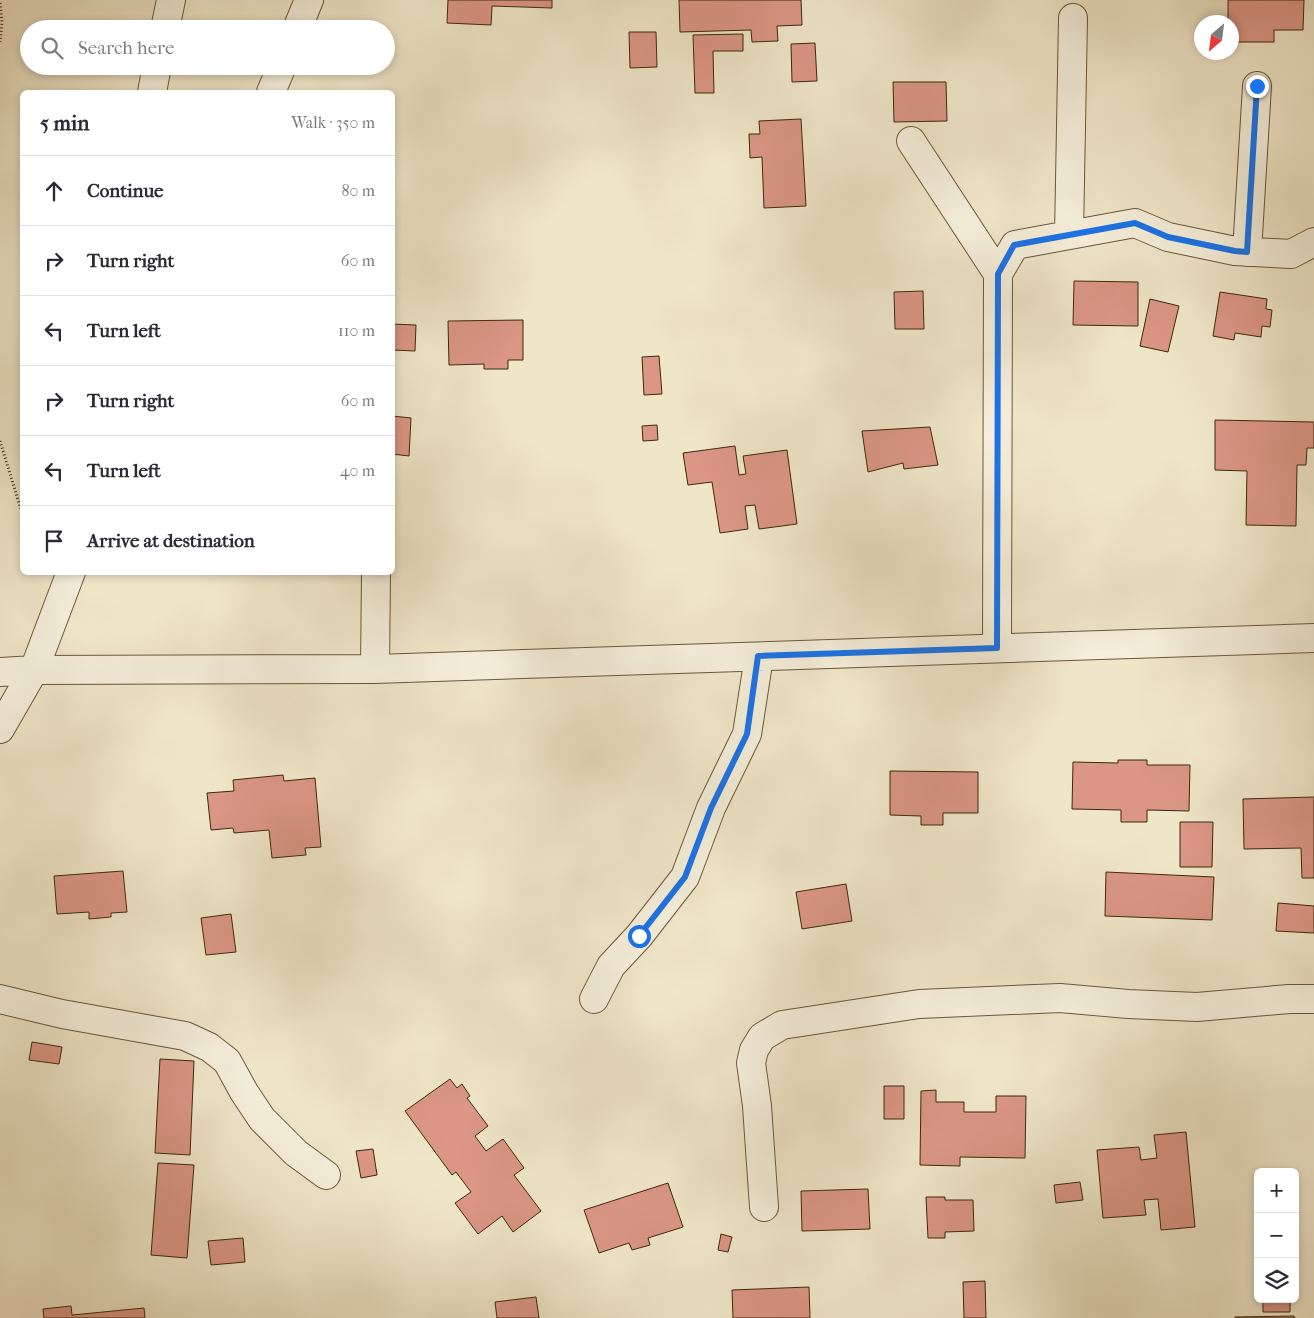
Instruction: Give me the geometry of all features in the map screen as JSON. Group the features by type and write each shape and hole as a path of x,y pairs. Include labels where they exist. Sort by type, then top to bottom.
{"street":[{"path":"167,20 171,0"},
{"path":"301,20 309,0"},
{"path":"1069,235 1073,18"},
{"path":"152,90 155,75"},
{"path":"271,90 278,75"},
{"path":"1247,252 1257,86"},
{"path":"911,141 998,274"},
{"path":"997,648 998,274 1014,245 1135,223 1168,237 1235,251 1291,254 1314,242"},
{"path":"0,729 34,670 70,575"},
{"path":"376,575 376,669"},
{"path":"0,672 34,670 376,669 1314,638"},
{"path":"594,999 611,966 639,936 685,877 711,808 747,734 758,656"},
{"path":"764,1207 757,1106 751,1063 754,1050 762,1037 782,1025 929,1004 1060,998 1196,1007 1289,999 1314,999"},
{"path":"0,999 62,1014 185,1036 209,1047 227,1061 262,1120 296,1153 326,1175"}],"path":[{"path":"0,3 2,22 0,42"},
{"path":"0,440 20,506"}],"building":[{"path":"448,0 552,0 552,8 492,6 491,25 447,23"},
{"path":"679,0 801,0 802,25 777,26 778,41 752,42 751,30 680,32"},
{"path":"1228,0 1304,0 1303,30 1274,30 1274,42 1239,42 1239,15 1228,15"},
{"path":"629,32 656,32 657,67 630,68"},
{"path":"743,34 743,51 713,51 714,93 695,93 693,35"},
{"path":"815,43 817,81 792,82 791,44"},
{"path":"893,82 946,82 947,121 894,122"},
{"path":"801,119 806,206 764,208 762,157 750,158 749,134 760,134 759,121"},
{"path":"1074,281 1138,282 1138,326 1073,325"},
{"path":"923,291 924,329 895,329 894,292"},
{"path":"1220,292 1267,299 1266,309 1272,310 1270,327 1262,326 1261,337 1235,333 1234,340 1213,336"},
{"path":"1150,299 1179,306 1168,352 1140,346"},
{"path":"523,320 523,360 508,360 508,369 484,369 484,364 449,365 448,321"},
{"path":"395,324 416,325 415,351 395,350"},
{"path":"659,356 662,394 644,395 642,357"},
{"path":"395,416 411,418 409,456 395,454"},
{"path":"1215,420 1314,422 1314,448 1307,448 1306,465 1297,465 1296,526 1246,525 1247,471 1215,470"},
{"path":"657,425 658,440 643,441 642,426"},
{"path":"930,427 938,465 904,469 903,463 868,472 862,431"},
{"path":"735,446 739,475 746,474 743,456 787,450 797,524 759,529 755,505 745,506 748,529 720,533 712,482 688,485 683,453"},
{"path":"1118,760 1147,760 1147,765 1190,765 1189,811 1147,810 1147,822 1121,822 1121,810 1072,809 1073,762 1118,763"},
{"path":"890,771 978,772 978,813 943,813 943,825 921,825 921,816 890,815"},
{"path":"283,775 284,781 315,778 321,847 305,848 306,855 272,858 269,830 234,833 233,828 211,830 207,793 234,791 233,780"},
{"path":"1314,797 1314,878 1302,878 1301,848 1244,849 1243,799"},
{"path":"1180,822 1213,822 1212,867 1180,867"},
{"path":"123,871 127,912 111,913 111,917 89,919 89,912 57,914 54,876"},
{"path":"1106,872 1214,877 1212,920 1105,916"},
{"path":"846,884 852,921 802,929 796,892"},
{"path":"1278,903 1314,906 1314,933 1276,931"},
{"path":"231,914 236,952 206,955 201,918"},
{"path":"32,1042 62,1047 59,1064 29,1060"},
{"path":"160,1059 194,1061 190,1155 155,1153"},
{"path":"450,1079 457,1088 462,1084 470,1096 467,1098 488,1126 475,1136 486,1151 503,1139 524,1168 514,1175 541,1211 513,1232 502,1216 478,1234 455,1203 471,1192 456,1172 452,1175 405,1111"},
{"path":"884,1086 904,1086 904,1119 884,1119"},
{"path":"936,1090 936,1102 964,1102 964,1112 996,1112 996,1096 1026,1096 1025,1158 960,1157 960,1166 920,1165 921,1091"},
{"path":"1186,1132 1195,1227 1161,1230 1158,1199 1144,1200 1146,1215 1103,1218 1097,1150 1139,1147 1141,1160 1157,1158 1154,1135"},
{"path":"373,1149 377,1175 361,1178 356,1151"},
{"path":"158,1163 194,1165 187,1258 151,1255"},
{"path":"1080,1182 1083,1200 1056,1203 1054,1185"},
{"path":"668,1183 683,1227 648,1238 650,1245 632,1250 629,1243 599,1253 584,1210"},
{"path":"868,1189 870,1229 802,1231 801,1191"},
{"path":"926,1197 945,1197 945,1200 973,1200 974,1231 945,1232 945,1238 928,1238"},
{"path":"721,1234 732,1237 728,1252 718,1250"},
{"path":"243,1238 245,1262 211,1265 208,1241"},
{"path":"985,1281 986,1318 964,1318 963,1282"},
{"path":"809,1287 810,1318 733,1318 732,1290"},
{"path":"536,1297 539,1318 497,1318 495,1302"},
{"path":"1263,1303 1290,1303 1290,1312 1263,1312"},
{"path":"71,1306 72,1315 144,1308 145,1318 44,1318 43,1309"},
{"path":"1294,1316 1295,1318 1235,1318 1235,1317"}],"route":[{"path":"639,936 685,877 711,808 747,734 758,656 997,648 998,274 1014,245 1135,223 1168,237 1247,252 1257,86"}]}
